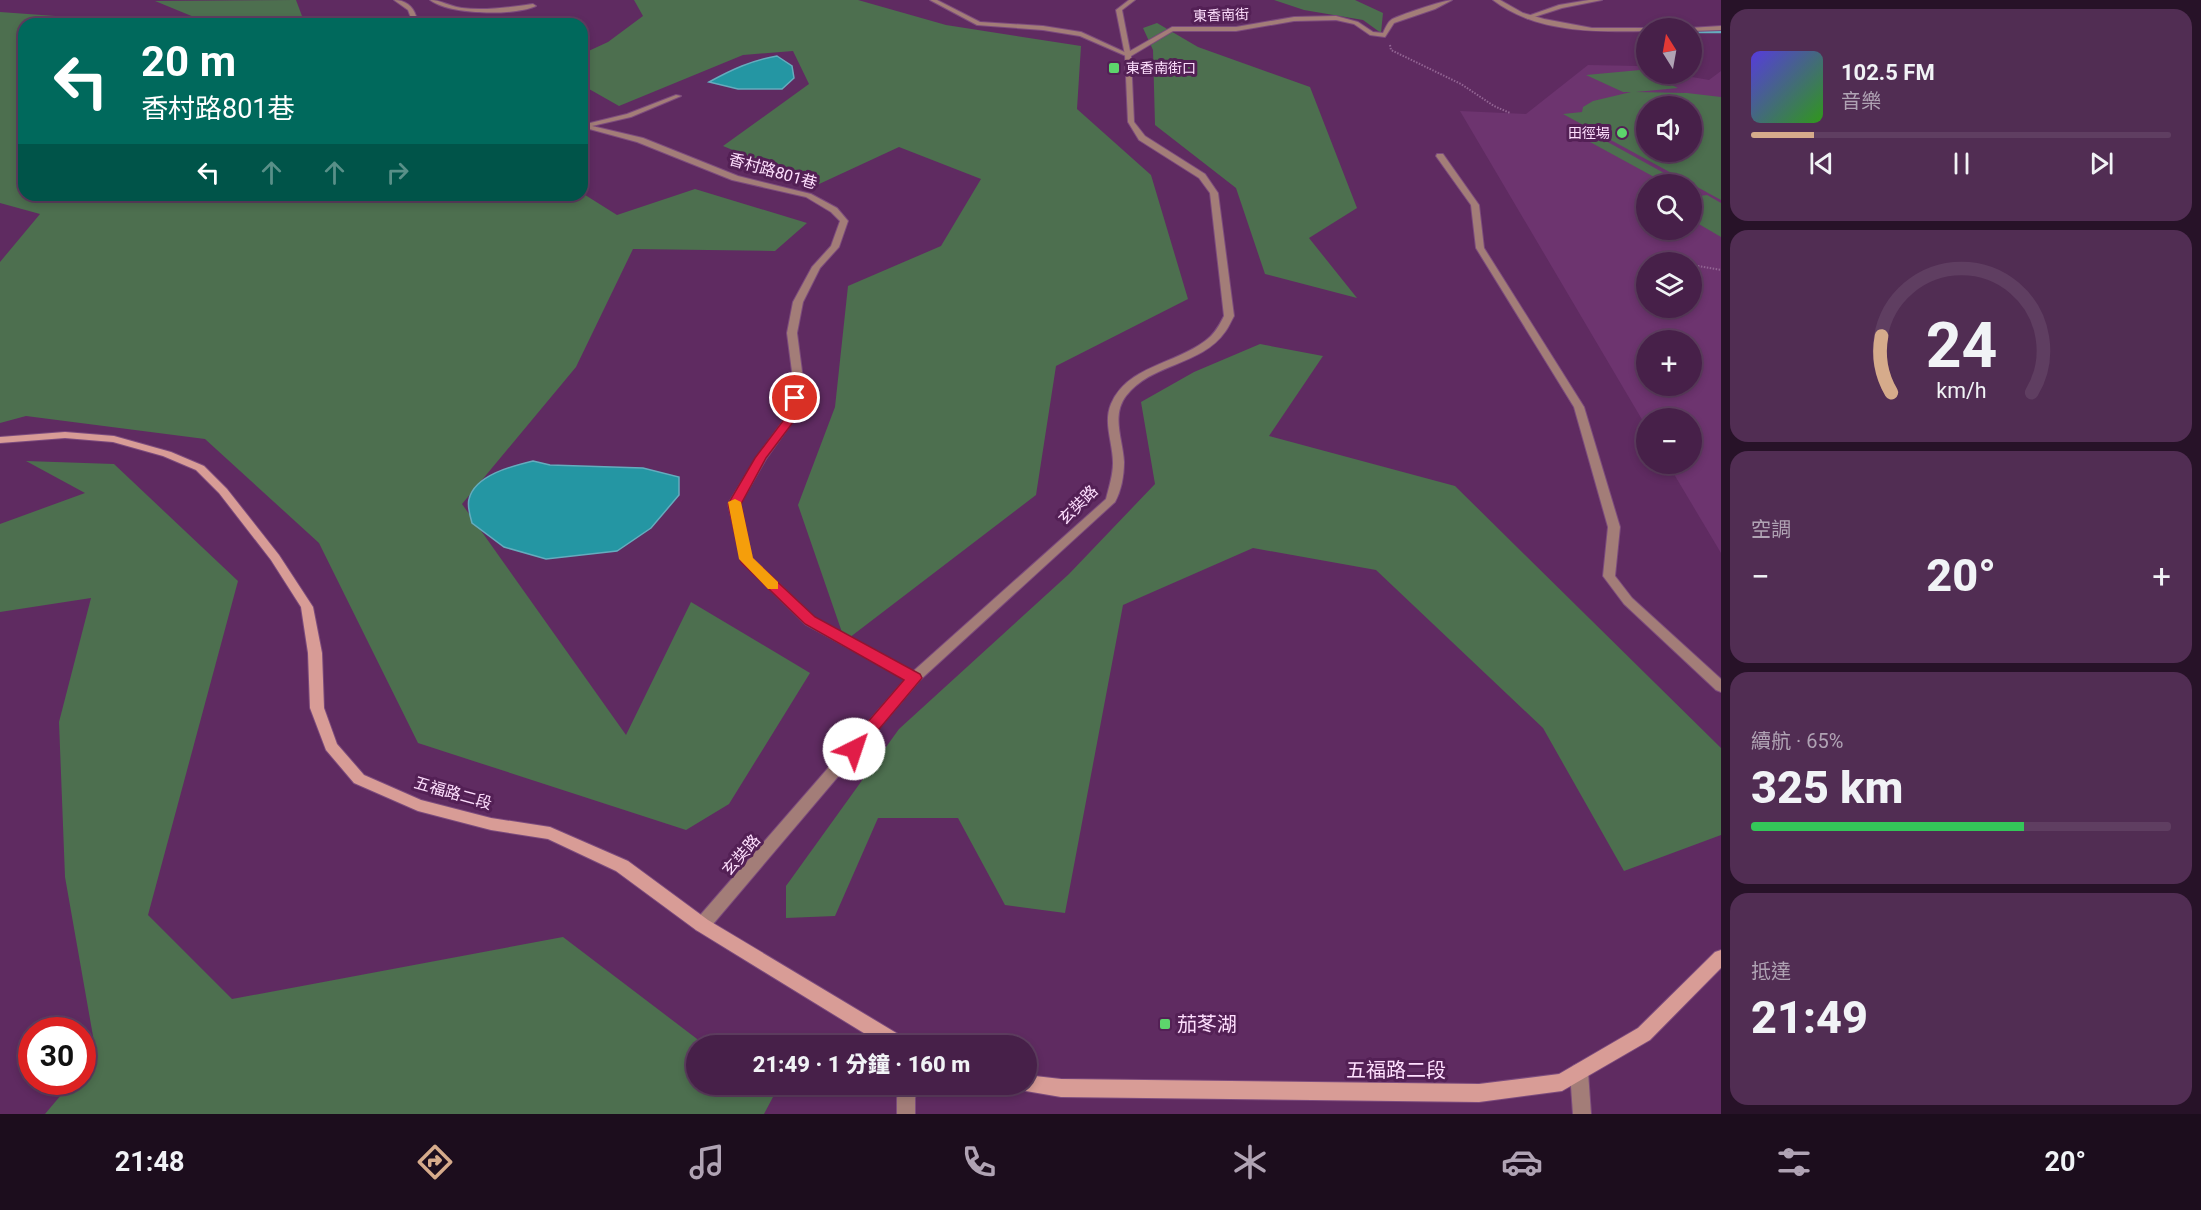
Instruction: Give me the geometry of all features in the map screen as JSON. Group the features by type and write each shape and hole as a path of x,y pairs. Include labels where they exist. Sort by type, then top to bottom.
{"main road":[{"name":"五福路二段","path":"0,440 65,435 114,439 167,454 200,468 223,491 275,558 306,607 315,653 317,708 331,746 359,779 418,805 490,824 550,833 622,866 702,926 884,1035"},
{"name":"五福路二段","path":"1037,1085 1061,1088 1479,1093 1562,1082 1644,1034 1721,957"}],"street":[{"path":"397,0 411,9 415,18"},
{"path":"433,0 438,4 462,9 492,10 533,6"},
{"path":"933,0 980,24 1043,28 1081,34 1128,55"},
{"name":"玄奘路","path":"702,926 914,678 1111,500 1119,472 1112,422 1119,398 1131,383 1205,346 1225,328 1229,316 1214,194 1202,176 1142,138 1131,122 1128,55 1119,10 1132,0"},
{"path":"1378,35 1388,33 1392,22 1402,16 1433,8 1449,0"},
{"path":"1496,0 1528,17 1592,30 1636,29"},
{"path":"1528,17 1561,6 1599,0"},
{"name":"東香南街","path":"1128,55 1172,29 1236,29 1294,19 1349,21 1378,35"},
{"path":"1702,29 1721,28"},
{"path":"588,124 629,116 678,96"},
{"name":"香村路801巷","path":"588,126 637,140 762,187 799,192 836,209 844,221 835,247 816,267 798,302 792,333 798,379 791,417 761,458 734,504 746,559 810,621 914,678"},
{"path":"1440,156 1475,205 1480,248 1579,407 1614,527 1610,576 1628,601 1721,687"},
{"path":"1579,1072 1582,1114"},
{"path":"906,1114 907,1095"}],"path":[{"path":"1378,35 1391,47 1391,50 1461,84 1494,106 1510,113"},
{"path":"1702,267 1721,270"}],"shaded area":[{"path":"296,0 303,18 177,18 194,17 155,1"},
{"path":"634,0 858,0 946,25 1081,46 1077,109 1151,175 1188,299 1056,366 1036,495 845,641 798,505 835,407 848,286 941,246 981,179 899,147 817,185 723,146 809,84 793,51 743,55 619,106 588,88 588,51 608,42 643,16"},
{"path":"1274,0 1355,0 1383,13 1381,33 1363,20 1304,10"},
{"path":"0,12 83,18 18,18 18,201 588,201 588,197 617,215 695,189 807,223 775,251 633,249 576,367 462,504 626,735 691,602 810,673 729,804 686,830 418,743 319,543 205,439 26,416 0,423 0,262 40,214 0,203"},
{"path":"1157,23 1198,47 1310,87 1357,208 1309,238 1357,298 1265,274 1236,188 1155,125 1153,50 1143,28"},
{"path":"777,56 792,66 794,78 782,89 738,89 709,82 742,66"},
{"path":"1588,65 1636,66 1636,84 1702,84 1702,79 1709,80 1721,71 1721,553 1674,474 1702,474 1702,408 1636,409 1460,111 1526,114"},
{"name":"田徑場","path":"1636,70 1636,84 1670,84 1678,88 1636,92 1687,93 1721,97 1721,200 1702,190 1702,174 1673,174 1651,162 1702,162 1702,96 1636,96 1636,154 1563,114 1582,112 1583,107 1593,101 1631,92 1623,92 1586,75"},
{"path":"1604,140 1636,158 1636,162 1644,162 1666,174 1649,174 1590,142"},
{"path":"1707,195 1721,203 1721,237 1702,226 1702,196"},
{"path":"1260,344 1323,356 1269,436 1455,486 1721,748 1721,835 1624,871 1543,728 1376,570 1253,548 1123,605 1065,913 1005,905 958,818 878,818 835,916 786,918 786,886 899,729 1069,574 1155,484 1141,402 1194,372"},
{"path":"26,461 114,464 238,581 148,915 232,999 563,937 692,1035 686,1035 686,1095 770,1095 773,1097 764,1114 45,1114 61,1095 96,1095 96,1017 90,1017 65,877 59,722 91,598 0,612 0,524 85,493"},
{"path":"533,461 550,465 643,468 679,477 679,495 651,528 617,551 546,559 504,547 472,523 469,508 469,499 473,491 486,478 505,469"}],"waterway":[{"path":"1702,31 1721,31"}],"slow traffic":[{"path":"735,502 746,559 773,586"}],"place":[{"name":"東香南街口","path":"1114,68"},
{"name":"田徑場","path":"1622,133"},
{"name":"茄苳湖","path":"1165,1024"}],"route":[{"path":"795,398 791,417 761,458 734,504 746,559 810,621 914,678 854,749"}]}
